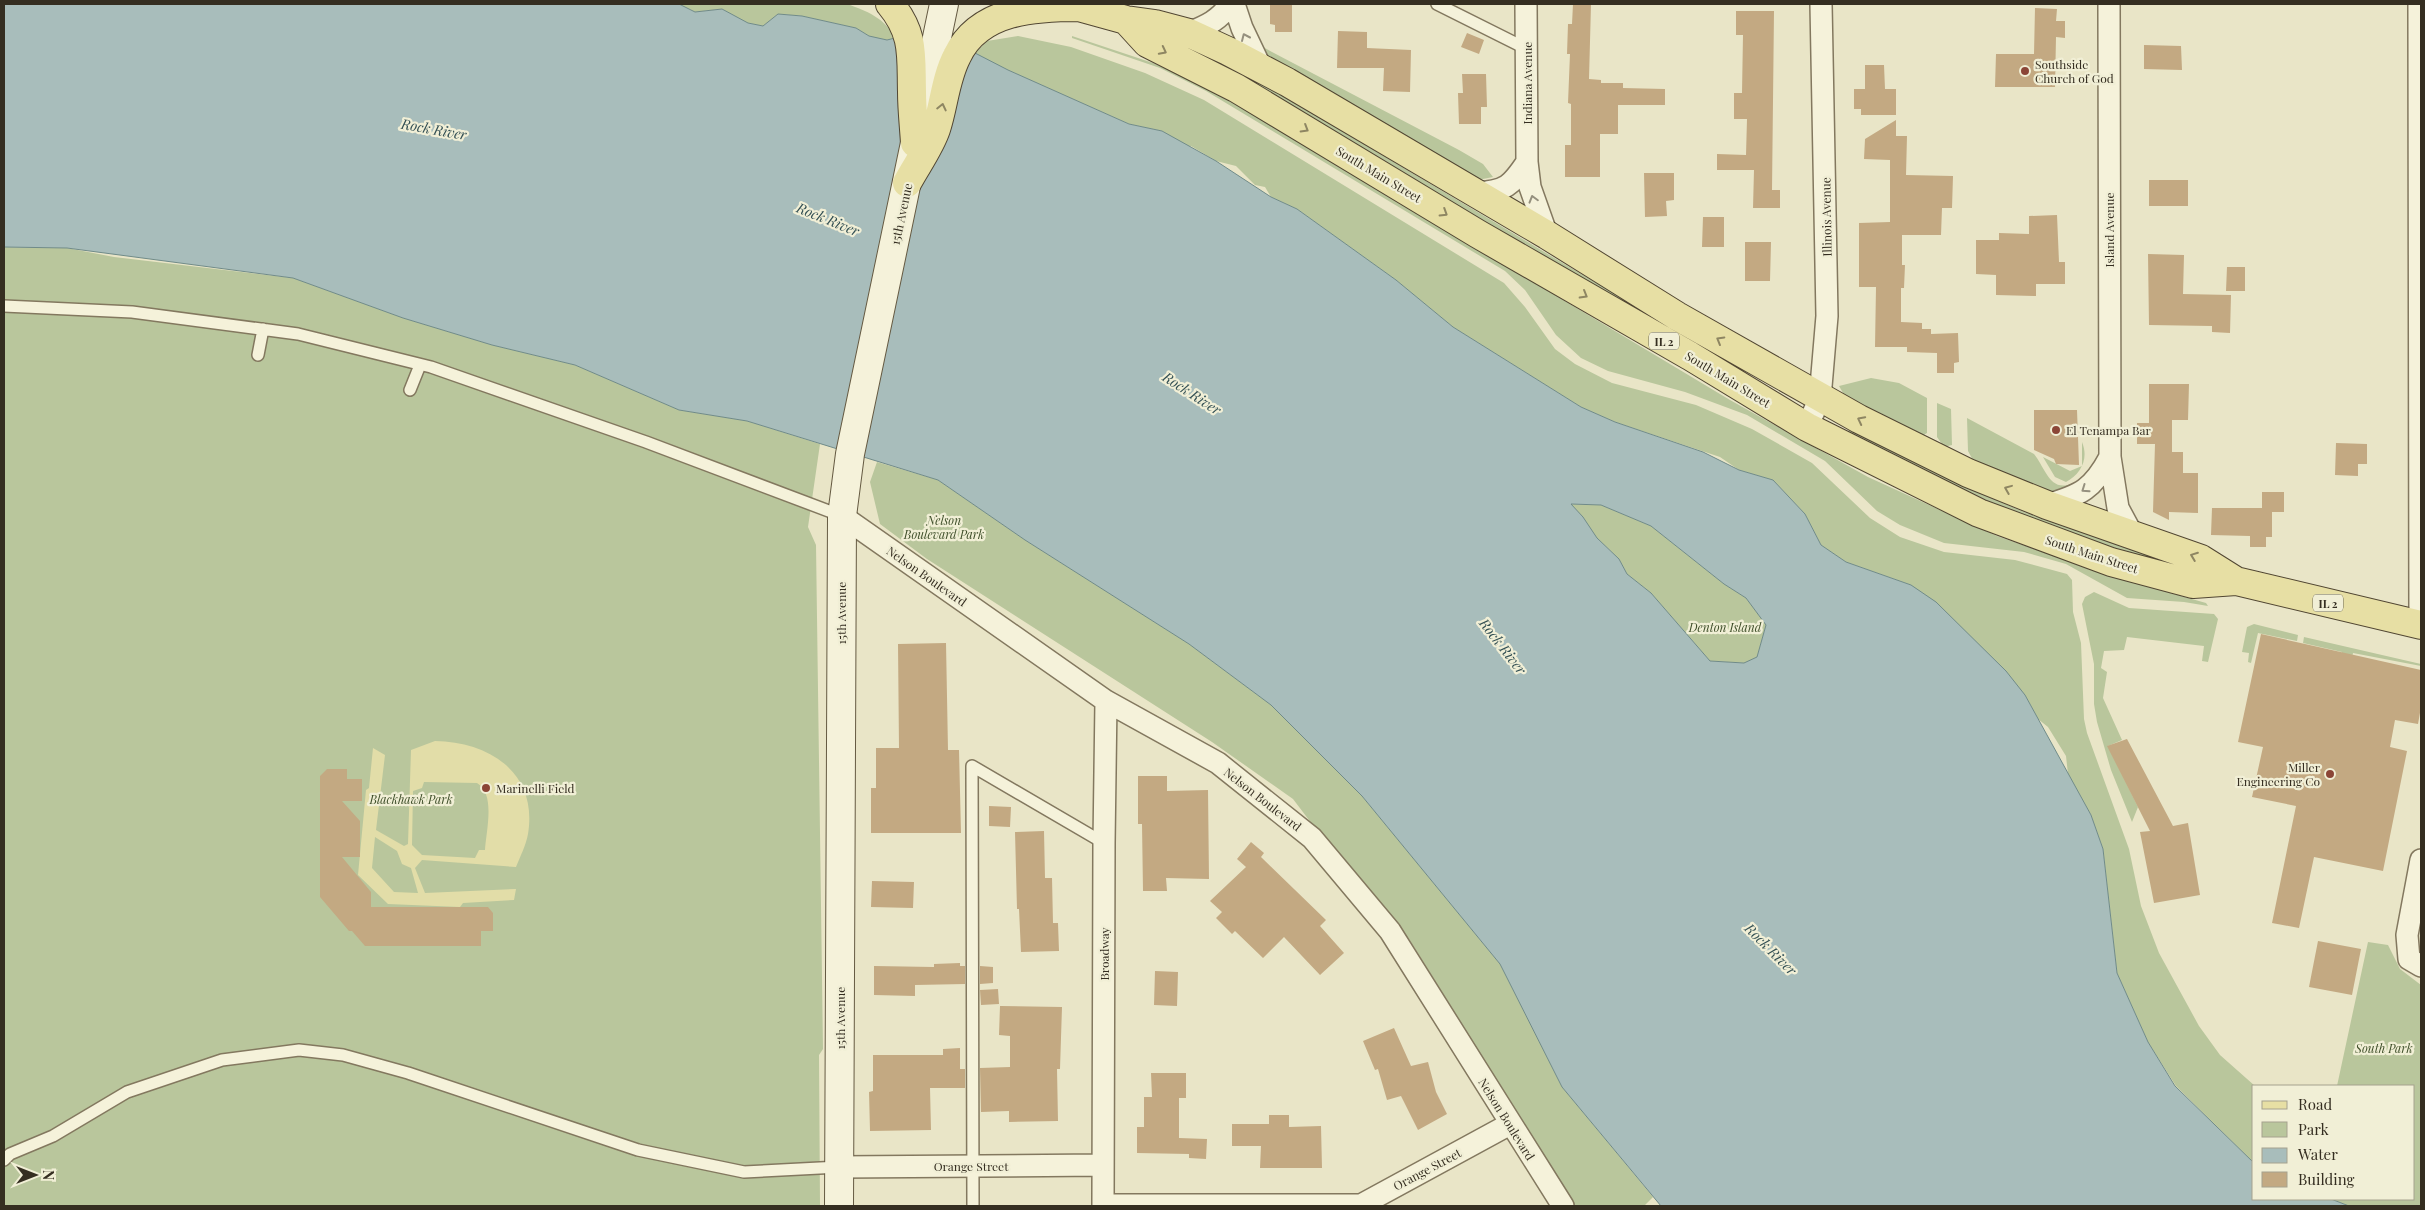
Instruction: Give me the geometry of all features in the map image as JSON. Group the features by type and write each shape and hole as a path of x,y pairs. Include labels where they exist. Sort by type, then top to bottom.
{"main road":[{"name":"South Main Street","path":"907,182 936,130 947,83 957,56 965,42 1000,17 1050,7 1086,6 1126,20 1155,24 1189,33 1261,68 1547,235 1677,316 1820,398 1968,473 2047,505 2201,559 2236,581"},
{"path":"896,12 909,36 914,62 912,91 915,143"},
{"name":"15th Avenue","path":"839,1206 842,516 850,454 942,16"},
{"name":"South Main Street","path":"1126,20 1147,43 1236,88 1478,234 1690,356 1807,427 1980,513 2111,562 2193,584 2236,581 2421,625"}],"street":[{"path":"1189,33 1210,24 1223,14 1230,4"},
{"path":"1234,4 1242,28 1261,68"},
{"name":"Indiana Avenue","path":"1526,4 1527,162 1530,187 1547,235"},
{"name":"Illinois Avenue","path":"1807,427 1820,398 1828,316 1821,4"},
{"name":"Island Avenue","path":"2108,4 2110,457 2118,508 2132,534"},
{"path":"2419,4 2421,625"},
{"path":"1476,193 1506,188 1516,179 1527,162"},
{"path":"2047,505 2073,497 2089,487 2099,477 2110,457"},
{"name":"Nelson Boulevard","path":"842,516 1106,701 1218,763 1312,838 1390,931 1563,1206"},
{"name":"Broadway","path":"1103,1206 1106,701"},
{"path":"2415,963 2407,935 2421,860"},
{"name":"Orange Street","path":"1103,1206 1361,1204 1510,1124"},
{"name":"Orange Street","path":"839,1167 1103,1165"}],"lane":[{"path":"1437,4 1526,49"},
{"path":"4,306 132,312 298,334 420,365 646,442 842,516"},
{"path":"258,355 263,329"},
{"path":"410,390 420,365"},
{"path":"973,1206 972,766 1104,843"},
{"path":"4,1160 10,1154 53,1136 127,1092 222,1060 299,1050 342,1055 408,1073 532,1116 648,1152 744,1172 839,1167"}],"green space":[{"path":"679,4 847,4 881,20 895,38 879,39 869,36 856,28 802,16 778,14 763,26 747,23 722,9 695,12"},
{"path":"1018,36 1071,47 1145,73 1204,100 1504,283 1525,307 1555,349 1575,364 1612,383 1696,405 1752,429 1812,463 1870,518 1900,537 1944,552 2015,560 2067,574 2072,580 2073,612 2081,643 2084,719 2087,733 2129,849 2141,906 2159,953 2199,1026 2220,1055 2254,1085 2252,1085 2252,1161 2176,1086 2148,1042 2117,973 2103,849 2091,815 2068,774 2066,756 2048,727 2038,719 2025,695 1911,585 1846,562 1821,545 1805,514 1773,480 1739,470 1720,457 1615,422 1581,407 1453,327 1396,280 1297,209 1271,197 1265,187 1255,185 1236,166 1216,161 1191,146 1187,149 1162,131 1129,124 992,63 975,53 987,41"},
{"path":"1072,36 1153,63 1216,92 1730,400 1868,477 1997,536 2114,577 2206,603 2208,606 2184,602 2127,598 2066,564 2024,552 1944,543 1900,525 1877,511 1825,461 1747,415 1685,392 1608,371 1581,358 1556,335 1525,290 1505,271 1206,91 1160,68 1072,38"},
{"path":"1181,44 1260,82 1648,314 1647,317 1179,47"},
{"path":"1263,47 1459,150 1483,164 1493,177 1478,180 1267,56"},
{"name":"Blackhawk Park","path":"4,247 67,248 114,257 293,278 403,318 492,345 575,365 679,410 747,421 820,444 808,527 816,545 823,1049 819,1055 820,1206 4,1206"},
{"path":"1871,378 1899,383 1927,398 1927,433 1919,438 1846,398 1839,386"},
{"path":"1937,403 1951,409 1952,445 1944,447 1937,437"},
{"path":"1967,418 2034,454 2053,482 2059,485 2073,483 2074,485 2051,492 1975,464 1968,451"},
{"path":"1849,430 1939,475 2026,513 2177,562 2175,569 2027,520 1845,436"},
{"path":"2082,442 2085,454 2082,466"},
{"path":"2043,457 2070,471 2082,466 2076,475 2066,482 2055,477"},
{"name":"Nelson Boulevard Park","path":"877,462 938,480 1025,540 1189,644 1271,705 1362,796 1500,964 1562,1087 1653,1197 1644,1206 1575,1206 1409,939 1350,874 1293,799 1212,742 927,559 880,524 870,482"},
{"name":"Denton Island","path":"1570,504 1601,505 1651,526 1724,584 1746,598 1766,625 1757,657 1745,663 1710,661 1651,593 1627,574 1619,559 1597,538 1583,517"},
{"path":"2094,592 2129,608 2214,614 2218,619 2208,662 2202,661 2204,646 2127,637 2124,650 2104,651 2101,668 2107,672 2103,698 2122,740 2108,746 2138,807 2132,822 2111,770 2097,722 2094,704 2094,664 2082,604 2085,597"},
{"path":"2254,624 2298,635 2297,641 2258,633 2251,663 2248,662 2249,653 2242,652 2247,627"},
{"path":"2304,637 2421,664 2421,666 2353,653 2351,664 2340,662 2342,652 2303,643"},
{"name":"South Park","path":"2368,942 2388,945 2400,969 2421,985 2421,1206 2349,1206 2334,1200 2415,1200 2415,1085 2337,1085"}],"sand":[{"path":"435,741 474,747 506,765 517,778 525,794 529,813 528,834 516,867 422,860 415,868 425,893 516,889 514,900 463,903 460,907 388,904 358,875 366,790 369,788 373,748 385,755 376,830 404,846 408,844 411,750","holes":["424,782 477,783 483,788 488,804 485,850 479,850 475,858 422,855 412,845 413,791 422,788","375,837 397,851 402,864 411,868 418,893 394,892 372,868"]}],"water":[{"name":"Rock River","path":"4,4 679,4 695,12 722,9 748,23 763,26 778,14 802,16 856,28 869,36 887,40 895,38 975,53 1008,70 1129,124 1162,131 1216,161 1271,197 1297,209 1396,280 1453,327 1581,407 1615,422 1703,452 1739,470 1773,480 1805,514 1821,545 1846,562 1911,585 1936,602 2006,671 2025,695 2091,815 2103,849 2117,973 2148,1042 2175,1086 2252,1161 2252,1200 2334,1200 2349,1206 1661,1206 1562,1087 1500,964 1362,796 1271,705 1189,644 1025,540 938,480 747,421 679,410 575,365 492,345 403,318 293,278 67,248 4,247","holes":["1571,504 1601,505 1651,526 1724,584 1746,598 1766,625 1757,657 1744,663 1710,661 1651,593 1627,574 1619,559 1597,538 1583,517"]}],"building":[{"path":"1270,4 1292,4 1292,32 1275,32 1275,25 1270,24"},
{"path":"1573,4 1591,4 1589,79 1601,80 1601,83 1623,83 1623,88 1665,89 1665,105 1618,105 1618,134 1600,134 1600,177 1565,177 1565,145 1571,145 1571,104 1568,103 1570,54 1567,54 1568,24 1572,24"},
{"name":"Southside Church of God","path":"2035,8 2057,9 2056,21 2065,21 2065,38 2056,37 2055,87 1995,87 1996,54 2034,54"},
{"path":"1736,11 1774,11 1772,190 1780,190 1780,208 1753,208 1754,170 1717,170 1717,154 1746,155 1747,119 1734,119 1734,93 1742,93 1743,35 1736,35"},
{"path":"1338,31 1367,32 1367,48 1411,50 1410,92 1383,91 1384,68 1337,68"},
{"path":"1467,33 1484,40 1479,54 1461,47"},
{"path":"2144,45 2181,46 2182,70 2144,69"},
{"path":"1865,65 1884,65 1885,89 1896,89 1896,115 1861,115 1861,109 1854,109 1854,89 1865,89"},
{"path":"1462,74 1486,74 1487,107 1481,107 1481,124 1459,124 1458,93 1463,93"},
{"path":"1896,120 1896,136 1907,136 1906,175 1953,176 1952,208 1942,208 1941,235 1902,235 1902,265 1905,265 1904,288 1901,288 1901,322 1922,323 1922,329 1931,329 1931,334 1958,333 1959,362 1954,363 1954,373 1937,373 1937,353 1907,352 1907,347 1875,347 1876,287 1859,287 1859,223 1890,222 1890,160 1864,159 1865,139"},
{"path":"1644,173 1674,173 1674,200 1666,201 1667,216 1645,217"},
{"path":"2149,180 2188,180 2188,206 2149,206"},
{"path":"2057,215 2059,262 2065,262 2065,284 2036,284 2036,296 1996,295 1996,275 1976,274 1976,240 1999,240 1999,233 2029,234 2029,216"},
{"path":"1703,217 1724,217 1724,247 1702,247"},
{"path":"1745,242 1771,242 1770,281 1745,281"},
{"path":"2148,254 2184,255 2183,294 2231,295 2230,333 2212,332 2212,326 2149,325"},
{"path":"2227,267 2245,267 2245,291 2226,291"},
{"path":"2149,384 2189,384 2188,420 2172,420 2172,452 2183,452 2183,473 2198,473 2198,513 2169,512 2169,520 2153,512 2155,444 2137,444 2137,423 2149,423"},
{"name":"El Tenampa Bar","path":"2034,410 2077,410 2079,465 2056,464 2054,459 2034,450"},
{"path":"2336,443 2367,444 2367,464 2358,464 2358,476 2335,475"},
{"path":"2262,492 2284,492 2284,512 2272,512 2272,537 2266,537 2266,547 2250,547 2250,536 2211,535 2212,508 2262,508"},
{"name":"Miller Engineering Co","path":"2261,634 2421,670 2421,707 2418,724 2395,720 2390,747 2407,751 2383,871 2314,857 2299,928 2272,923 2296,806 2252,797 2263,747 2238,742"},
{"path":"946,643 948,750 959,750 961,833 871,833 871,788 876,788 876,748 899,748 898,644"},
{"path":"2127,739 2173,826 2188,823 2200,895 2154,903 2140,832 2150,831 2107,746"},
{"path":"327,769 347,769 347,779 362,779 362,801 342,801 360,821 360,857 342,857 371,892 371,907 488,907 493,913 493,931 481,931 481,946 365,946 352,931 349,931 320,897 320,776"},
{"path":"1138,776 1167,776 1167,791 1208,790 1209,879 1166,878 1167,891 1143,891 1142,824 1138,824"},
{"path":"989,806 1011,807 1010,827 989,826"},
{"path":"1044,831 1045,878 1052,878 1053,923 1058,923 1059,951 1021,952 1019,909 1017,909 1015,832"},
{"path":"1251,842 1264,853 1261,857 1326,920 1320,926 1344,953 1320,975 1284,937 1263,958 1235,931 1232,934 1216,918 1222,912 1210,901 1246,867 1237,859"},
{"path":"872,881 914,882 913,908 871,907"},
{"path":"2318,941 2361,949 2352,995 2309,987"},
{"path":"960,963 960,966 965,966 965,984 915,985 915,996 874,995 874,966 934,967 934,964"},
{"path":"980,966 993,967 993,983 980,984"},
{"path":"1155,971 1178,972 1177,1006 1154,1005"},
{"path":"998,989 999,1004 981,1005 980,990"},
{"path":"1000,1006 1062,1007 1060,1069 1057,1069 1058,1121 1009,1122 1009,1111 981,1112 980,1068 1010,1067 1010,1036 999,1035"},
{"path":"1394,1028 1411,1066 1428,1062 1436,1092 1447,1114 1418,1130 1401,1096 1387,1100 1378,1069 1375,1070 1363,1041"},
{"path":"960,1048 960,1069 965,1069 965,1088 930,1088 931,1130 870,1131 869,1092 873,1091 873,1055 943,1055 943,1049"},
{"path":"1151,1073 1186,1073 1186,1098 1179,1098 1179,1138 1207,1139 1206,1159 1189,1158 1189,1154 1137,1153 1137,1127 1144,1127 1144,1097 1152,1097"},
{"path":"1269,1115 1289,1115 1289,1127 1321,1126 1322,1168 1260,1168 1261,1146 1232,1146 1232,1124 1269,1124"}],"place":[{"name":"Southside Church of God","path":"2025,71"},
{"name":"El Tenampa Bar","path":"2056,430"},
{"name":"Miller Engineering Co","path":"2330,774"},
{"name":"Marinelli Field","path":"486,788"}]}
